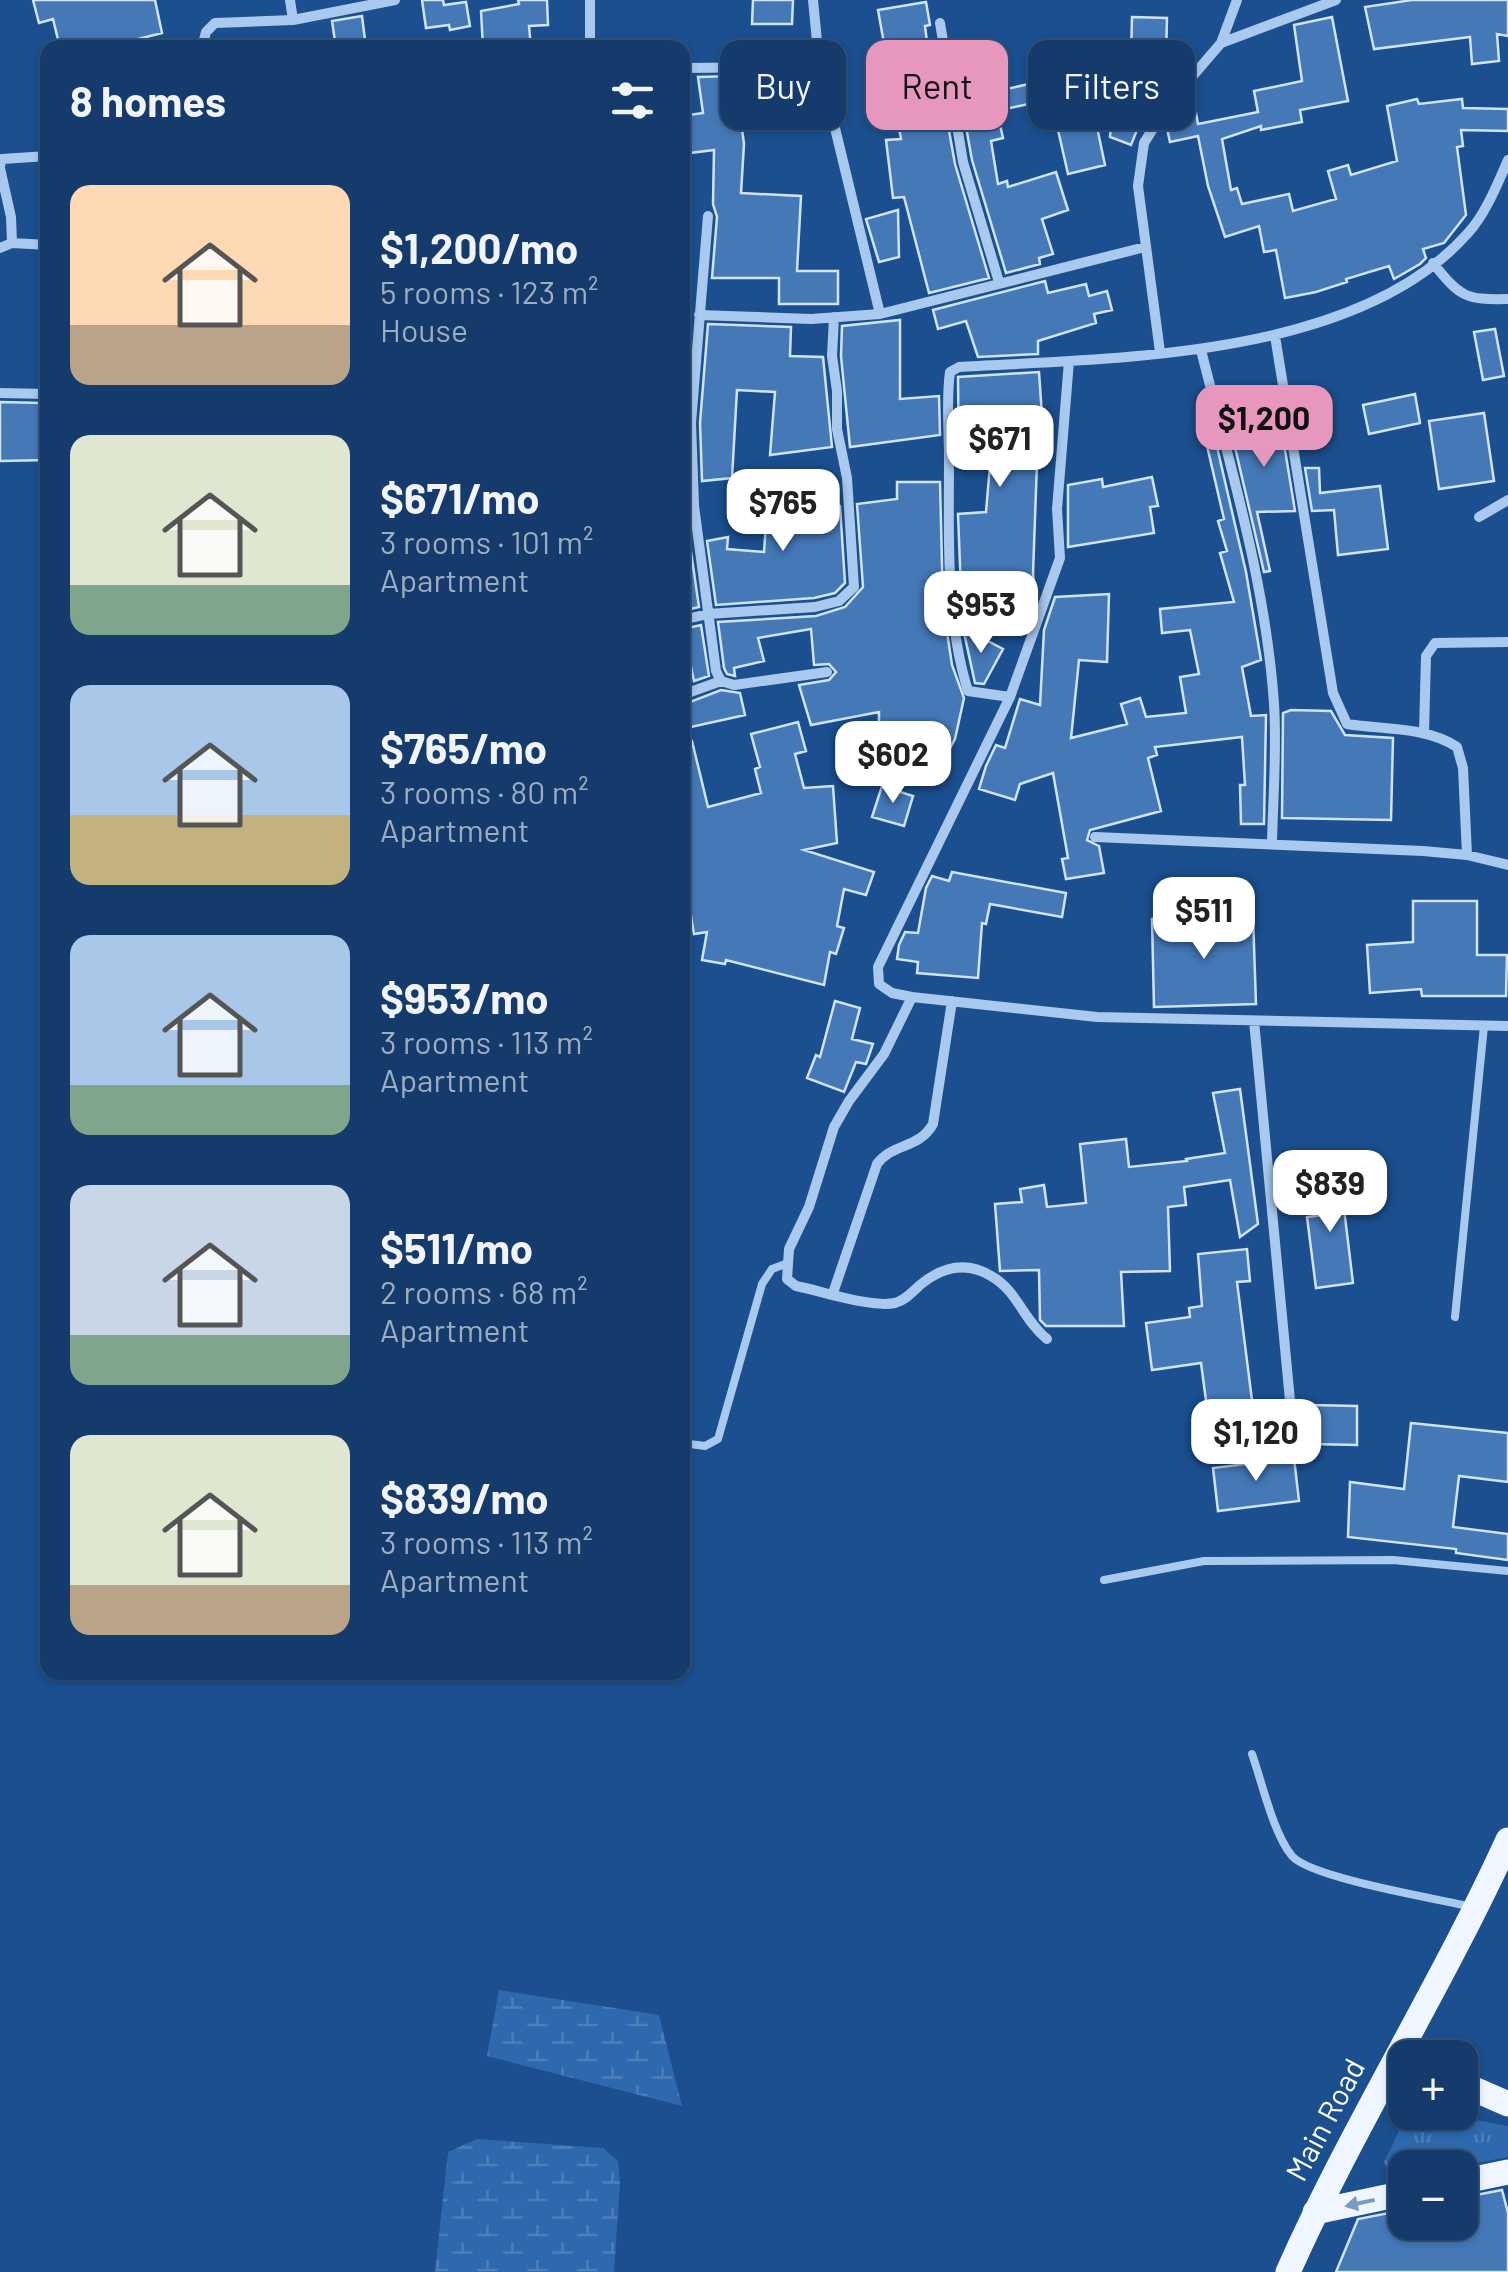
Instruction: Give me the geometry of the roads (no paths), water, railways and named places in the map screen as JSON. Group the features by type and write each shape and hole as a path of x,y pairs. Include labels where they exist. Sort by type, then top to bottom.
{"main road":[{"name":"Main Road","path":"1410,2040 1508,1840"},
{"name":"Main Road","path":"1288,2272 1315,2212 1388,2081"},
{"path":"1478,2091 1508,2104"},
{"path":"1478,2178 1508,2172"},
{"path":"1315,2212 1388,2197"}],"street":[{"path":"290,0 293,20"},
{"path":"204,40 215,24 293,20 395,0"},
{"path":"590,0 590,40"},
{"path":"813,0 816,40"},
{"path":"1160,352 1138,186 1144,143 1167,106 1222,43 1237,0"},
{"path":"1222,43 1336,0"},
{"path":"940,23 963,162 999,282"},
{"path":"690,68 720,68"},
{"path":"835,130 880,314"},
{"path":"12,243 2,159 40,156"},
{"path":"1010,698 968,690 960,666 949,519 949,377 959,367 1202,350 1275,336 1340,315 1414,280 1470,232 1508,160"},
{"path":"690,396 708,216"},
{"path":"0,248 12,243 40,245"},
{"path":"699,316 880,314 1144,247"},
{"path":"1433,264 1455,291 1470,299 1508,299"},
{"path":"690,618 815,607 839,601 854,587 847,478 836,429 834,317"},
{"path":"1275,336 1338,710 1348,724 1424,732 1457,746 1464,768 1468,855"},
{"path":"1202,350 1254,564 1271,679 1272,842"},
{"path":"1069,361 1057,508 1060,558 1010,698 878,967 879,984 892,993 912,998 1097,1017 1508,1026"},
{"path":"0,393 40,394"},
{"path":"690,459 720,682"},
{"path":"1479,517 1508,500"},
{"path":"1424,732 1426,656 1436,643 1508,642"},
{"path":"690,692 720,682 734,686 828,672"},
{"path":"1095,837 1272,842 1468,855 1508,865"},
{"path":"912,998 884,1054 834,1127 809,1207 789,1249 787,1279 796,1286 881,1303 896,1302 937,1273 969,1267 1008,1288 1032,1327 1047,1339"},
{"path":"833,1294 877,1164 884,1153 915,1144 926,1136 932,1124 952,1001"},
{"path":"1254,1021 1294,1432"}],"lane":[{"path":"1455,1317 1484,1026"},
{"path":"690,1445 704,1446 718,1439 762,1284 772,1269 788,1263"},
{"path":"1104,1580 1204,1561 1394,1560 1508,1571"},
{"path":"1252,1754 1294,1859 1335,1876 1477,1908"}]}
